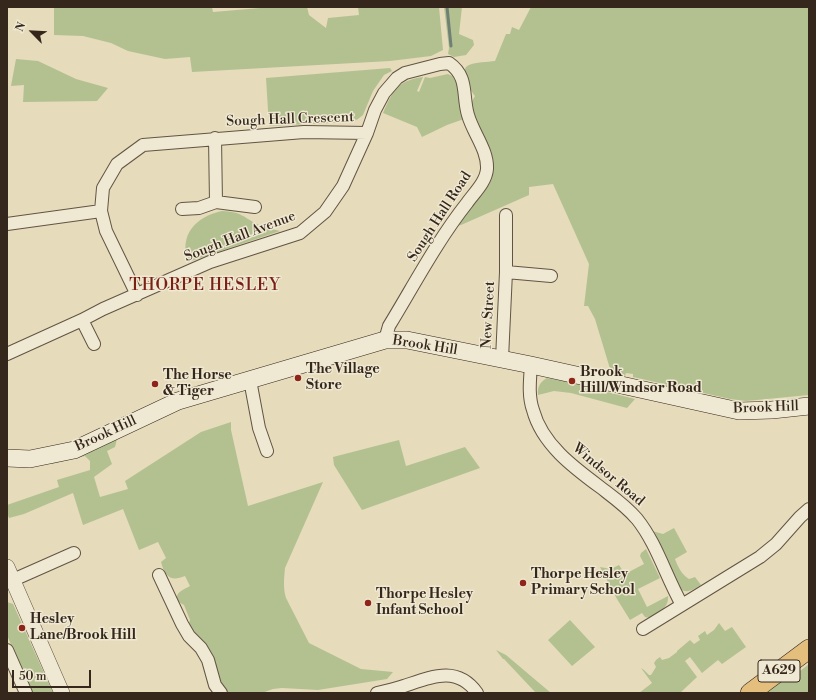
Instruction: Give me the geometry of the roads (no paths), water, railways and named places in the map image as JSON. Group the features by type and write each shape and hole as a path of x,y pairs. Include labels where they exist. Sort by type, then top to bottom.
{"main road":[{"name":"Brook Hill","path":"7,458 30,459 74,450 178,401 385,340 407,340 531,365 740,411 772,410 809,406"},
{"name":"A629","path":"750,693 809,649"}],"street":[{"name":"Sough Hall Avenue","path":"7,354 103,309 210,262 300,233 325,212 344,186 367,133 375,110 384,93 397,78 405,73 449,63"},
{"name":"Sough Hall Road","path":"385,340 389,326 449,227 482,183 487,170 486,158 468,115 460,72 449,63"},
{"name":"Sough Hall Crescent","path":"137,294 106,231 101,212 103,188 117,164 143,145 304,132 367,133"},
{"name":"Sough Hall Crescent","path":"215,138 216,202"},
{"path":"182,209 199,208 216,202 255,207"},
{"path":"7,224 101,212"},
{"name":"New Street","path":"502,359 506,272 506,215"},
{"name":"New Street","path":"506,272 551,276"},
{"path":"82,320 94,344"},
{"name":"Windsor Road","path":"531,365 530,392 533,411 542,430 556,450 572,466 619,502 637,520 652,542 670,585 682,605"},
{"path":"250,380 259,428 267,451"},
{"path":"643,629 760,557 776,544 809,509"},
{"path":"62,693 11,583 74,553"},
{"path":"159,575 182,624 189,636 201,648 208,660 215,685 221,693"},
{"path":"7,650 26,693"},
{"path":"377,693 393,690 432,676 445,675 457,677 467,682 478,693"}],"waterway":[{"path":"447,7 451,46"}],"place":[{"name":"The Village Store","path":"298,378"},
{"name":"Brook Hill/Windsor Road","path":"572,381"},
{"name":"The Horse & Tiger","path":"155,384"},
{"name":"Thorpe Hesley Primary School","path":"523,583"},
{"name":"Thorpe Hesley Infant School","path":"368,603"},
{"name":"Hesley Lane/Brook Hill","path":"22,628"}],"district":[{"name":"THORPE HESLEY","path":"205,286"}]}
